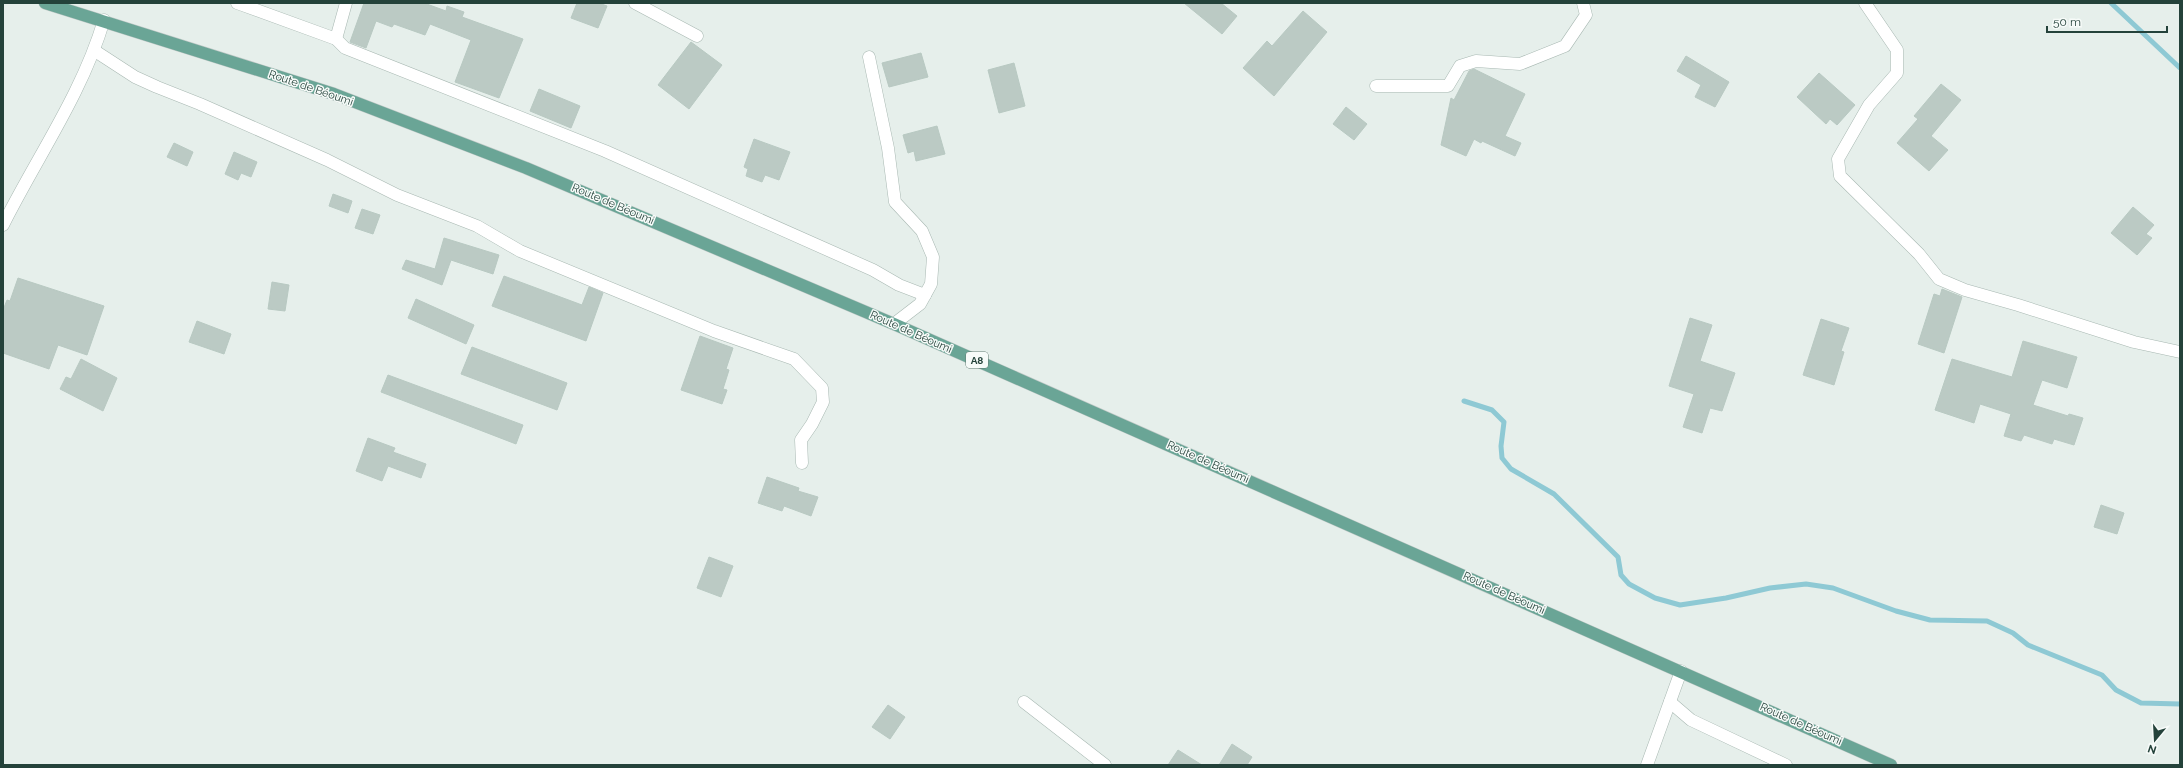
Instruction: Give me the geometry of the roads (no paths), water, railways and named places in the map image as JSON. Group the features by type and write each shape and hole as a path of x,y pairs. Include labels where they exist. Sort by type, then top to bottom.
{"main road":[{"name":"Route de Béoumi","path":"45,3 104,20 334,94 512,162 894,324 1891,765"}],"street":[{"path":"237,3 336,39 345,48 605,151 925,295"},
{"path":"336,39 346,3"},
{"path":"635,3 697,36"},
{"path":"1376,86 1448,86 1460,66 1476,61 1520,64 1565,46 1586,14 1583,3"},
{"path":"1865,3 1896,50 1897,73 1869,105 1838,159 1840,176 1919,254 1939,278 1965,290 2018,305 2134,342 2180,352"},
{"path":"3,225 62,120 95,51 104,20"},
{"path":"95,51 135,77 327,160 397,195 477,226 520,251 714,331 794,359 822,388 823,402 812,424 801,440 802,463"},
{"path":"868,57 888,148 895,202 922,231 933,256 931,284 920,304 894,324"},
{"path":"1647,765 1681,671"},
{"path":"1024,702 1105,765"},
{"path":"1670,702 1691,720 1786,765"}],"waterway":[{"path":"2111,3 2180,68"},
{"path":"1464,401 1492,410 1504,422 1501,446 1502,458 1511,469 1554,494 1618,557 1621,575 1629,584 1655,598 1680,605 1726,598 1770,588 1806,584 1833,588 1896,611 1930,620 1987,621 2013,633 2028,645 2102,675 2116,690 2141,703 2180,704"}]}
